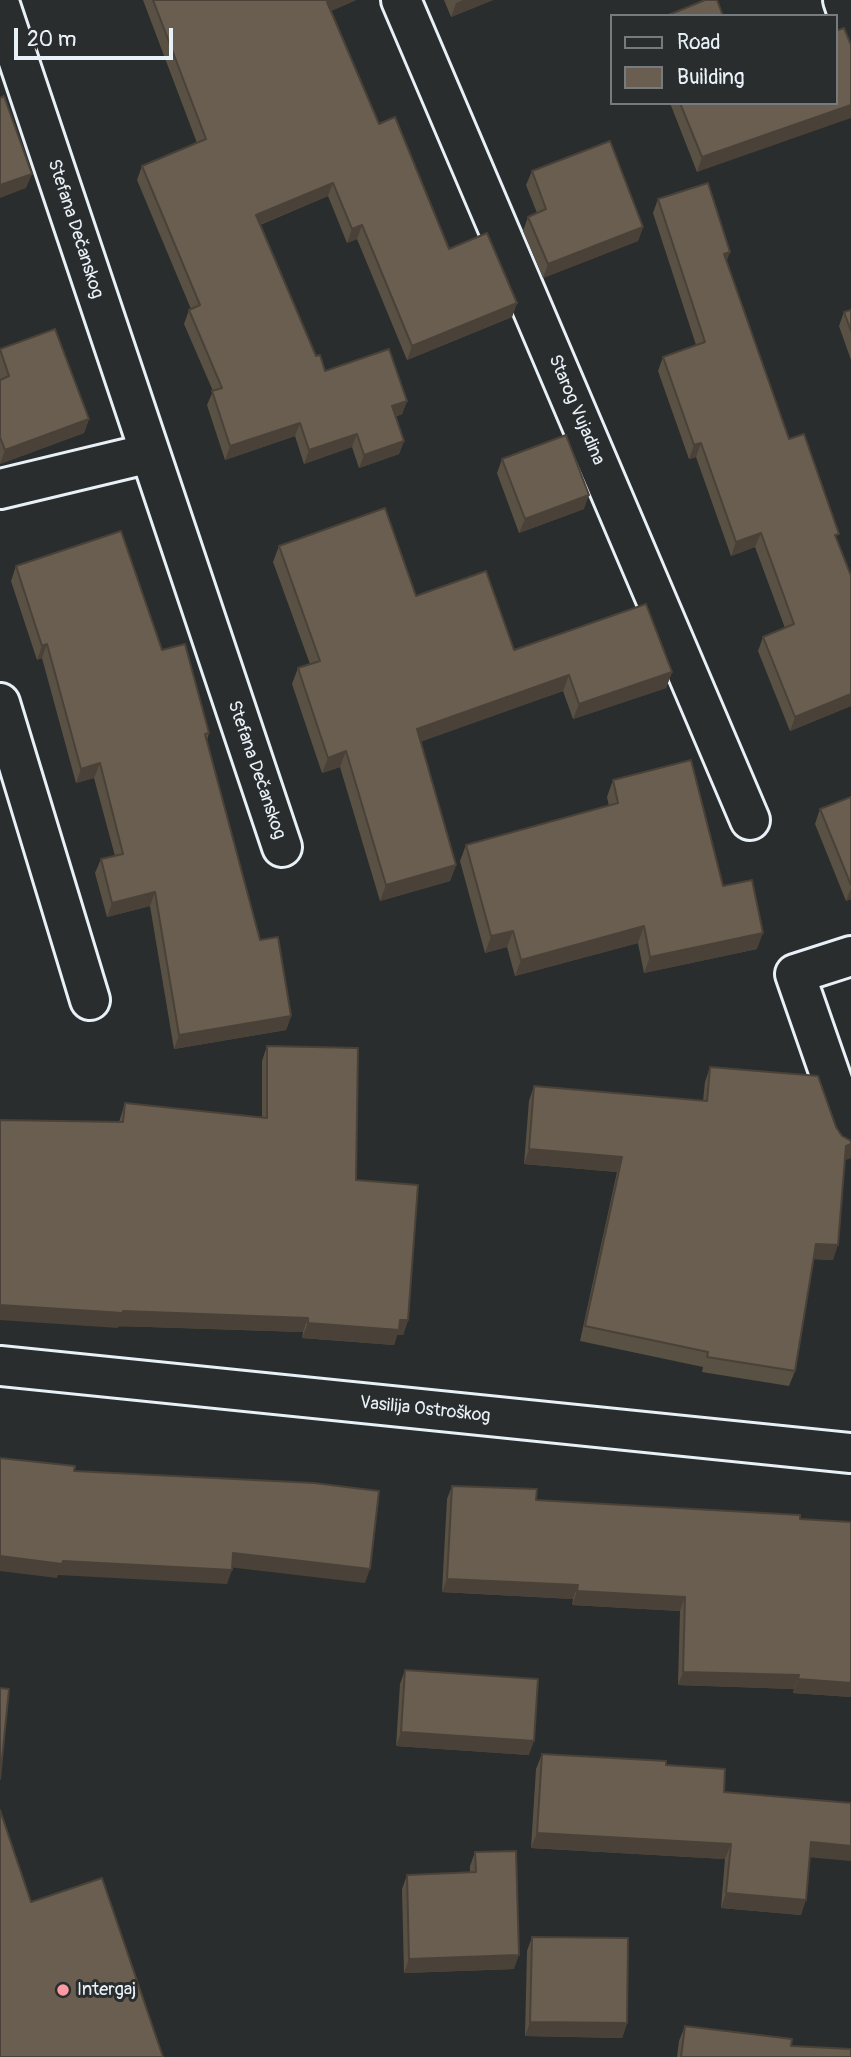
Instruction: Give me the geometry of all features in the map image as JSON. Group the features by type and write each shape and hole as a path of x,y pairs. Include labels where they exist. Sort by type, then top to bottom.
{"street":[{"name":"Starog Vujadina","path":"401,0 750,820"},
{"path":"842,0 851,24"},
{"name":"Stefana Dečanskog","path":"0,5 282,847"},
{"path":"0,489 150,453"},
{"path":"0,703 90,1000"},
{"path":"851,956 795,974 851,1135"},
{"name":"Vasilija Ostroškog","path":"0,1366 851,1453"}],"building":[{"path":"153,0 331,0 327,2 379,124 395,117 449,249 487,233 517,303 412,346 362,225 352,229 333,183 256,215 316,356 320,355 325,371 389,349 407,401 392,406 404,441 364,455 357,434 309,450 300,423 230,446 212,391 222,388 189,310 200,305 142,166 206,139"},
{"path":"705,0 717,0 722,14 671,14"},
{"path":"844,28 851,45 851,105 702,157 681,105 837,105 837,30"},
{"path":"4,96 32,174 0,185 0,98"},
{"path":"610,141 643,227 548,264 528,217 546,209 532,171"},
{"path":"708,183 730,252 724,254 789,439 804,434 839,534 835,535 851,576 851,694 795,717 763,637 794,624 761,533 736,542 701,443 694,445 663,357 705,342 658,199"},
{"path":"851,310 851,331 844,312"},
{"path":"55,329 89,419 5,450 0,437 0,380 9,376 0,349"},
{"path":"566,435 589,495 525,519 502,459"},
{"path":"385,508 416,596 486,571 514,650 646,604 672,672 579,704 569,675 417,729 456,865 386,885 346,751 328,758 298,668 320,661 279,546"},
{"path":"121,531 162,650 185,644 209,733 205,734 260,940 278,937 291,1016 179,1035 155,892 112,903 101,859 123,854 100,763 81,769 47,644 42,646 16,566"},
{"path":"691,760 723,886 752,880 763,933 650,957 644,926 521,960 513,931 491,936 466,845 618,803 613,780"},
{"path":"851,797 851,885 820,809"},
{"path":"267,1046 358,1048 356,1180 418,1185 408,1320 400,1320 399,1330 308,1323 308,1318 123,1313 0,1305 0,1120 123,1122 125,1103 267,1118"},
{"path":"710,1067 818,1076 836,1127 842,1136 851,1141 851,1144 846,1146 838,1245 816,1244 795,1371 707,1357 708,1352 585,1326 622,1157 529,1149 534,1086 707,1101"},
{"path":"0,1458 75,1466 74,1471 314,1483 379,1491 370,1569 233,1553 232,1570 63,1561 62,1564 0,1556"},
{"path":"452,1486 537,1489 536,1500 800,1515 800,1519 851,1522 851,1683 798,1679 799,1675 683,1672 685,1597 577,1591 578,1585 447,1579"},
{"path":"405,1670 538,1679 534,1741 401,1732"},
{"path":"0,1688 9,1689 0,1779"},
{"path":"542,1754 666,1761 666,1765 725,1769 724,1792 851,1803 851,1846 811,1842 806,1900 726,1893 731,1844 537,1833"},
{"name":"Intergaj","path":"0,1810 31,1902 102,1878 163,2057 0,2057"},
{"path":"516,1851 519,1955 409,1959 407,1875 476,1872 475,1852"},
{"path":"532,1937 628,1938 627,2023 530,2022"},
{"path":"685,2026 792,2039 791,2046 851,2049 851,2057 681,2057"}],"place":[{"name":"Intergaj","path":"63,1990"}]}
